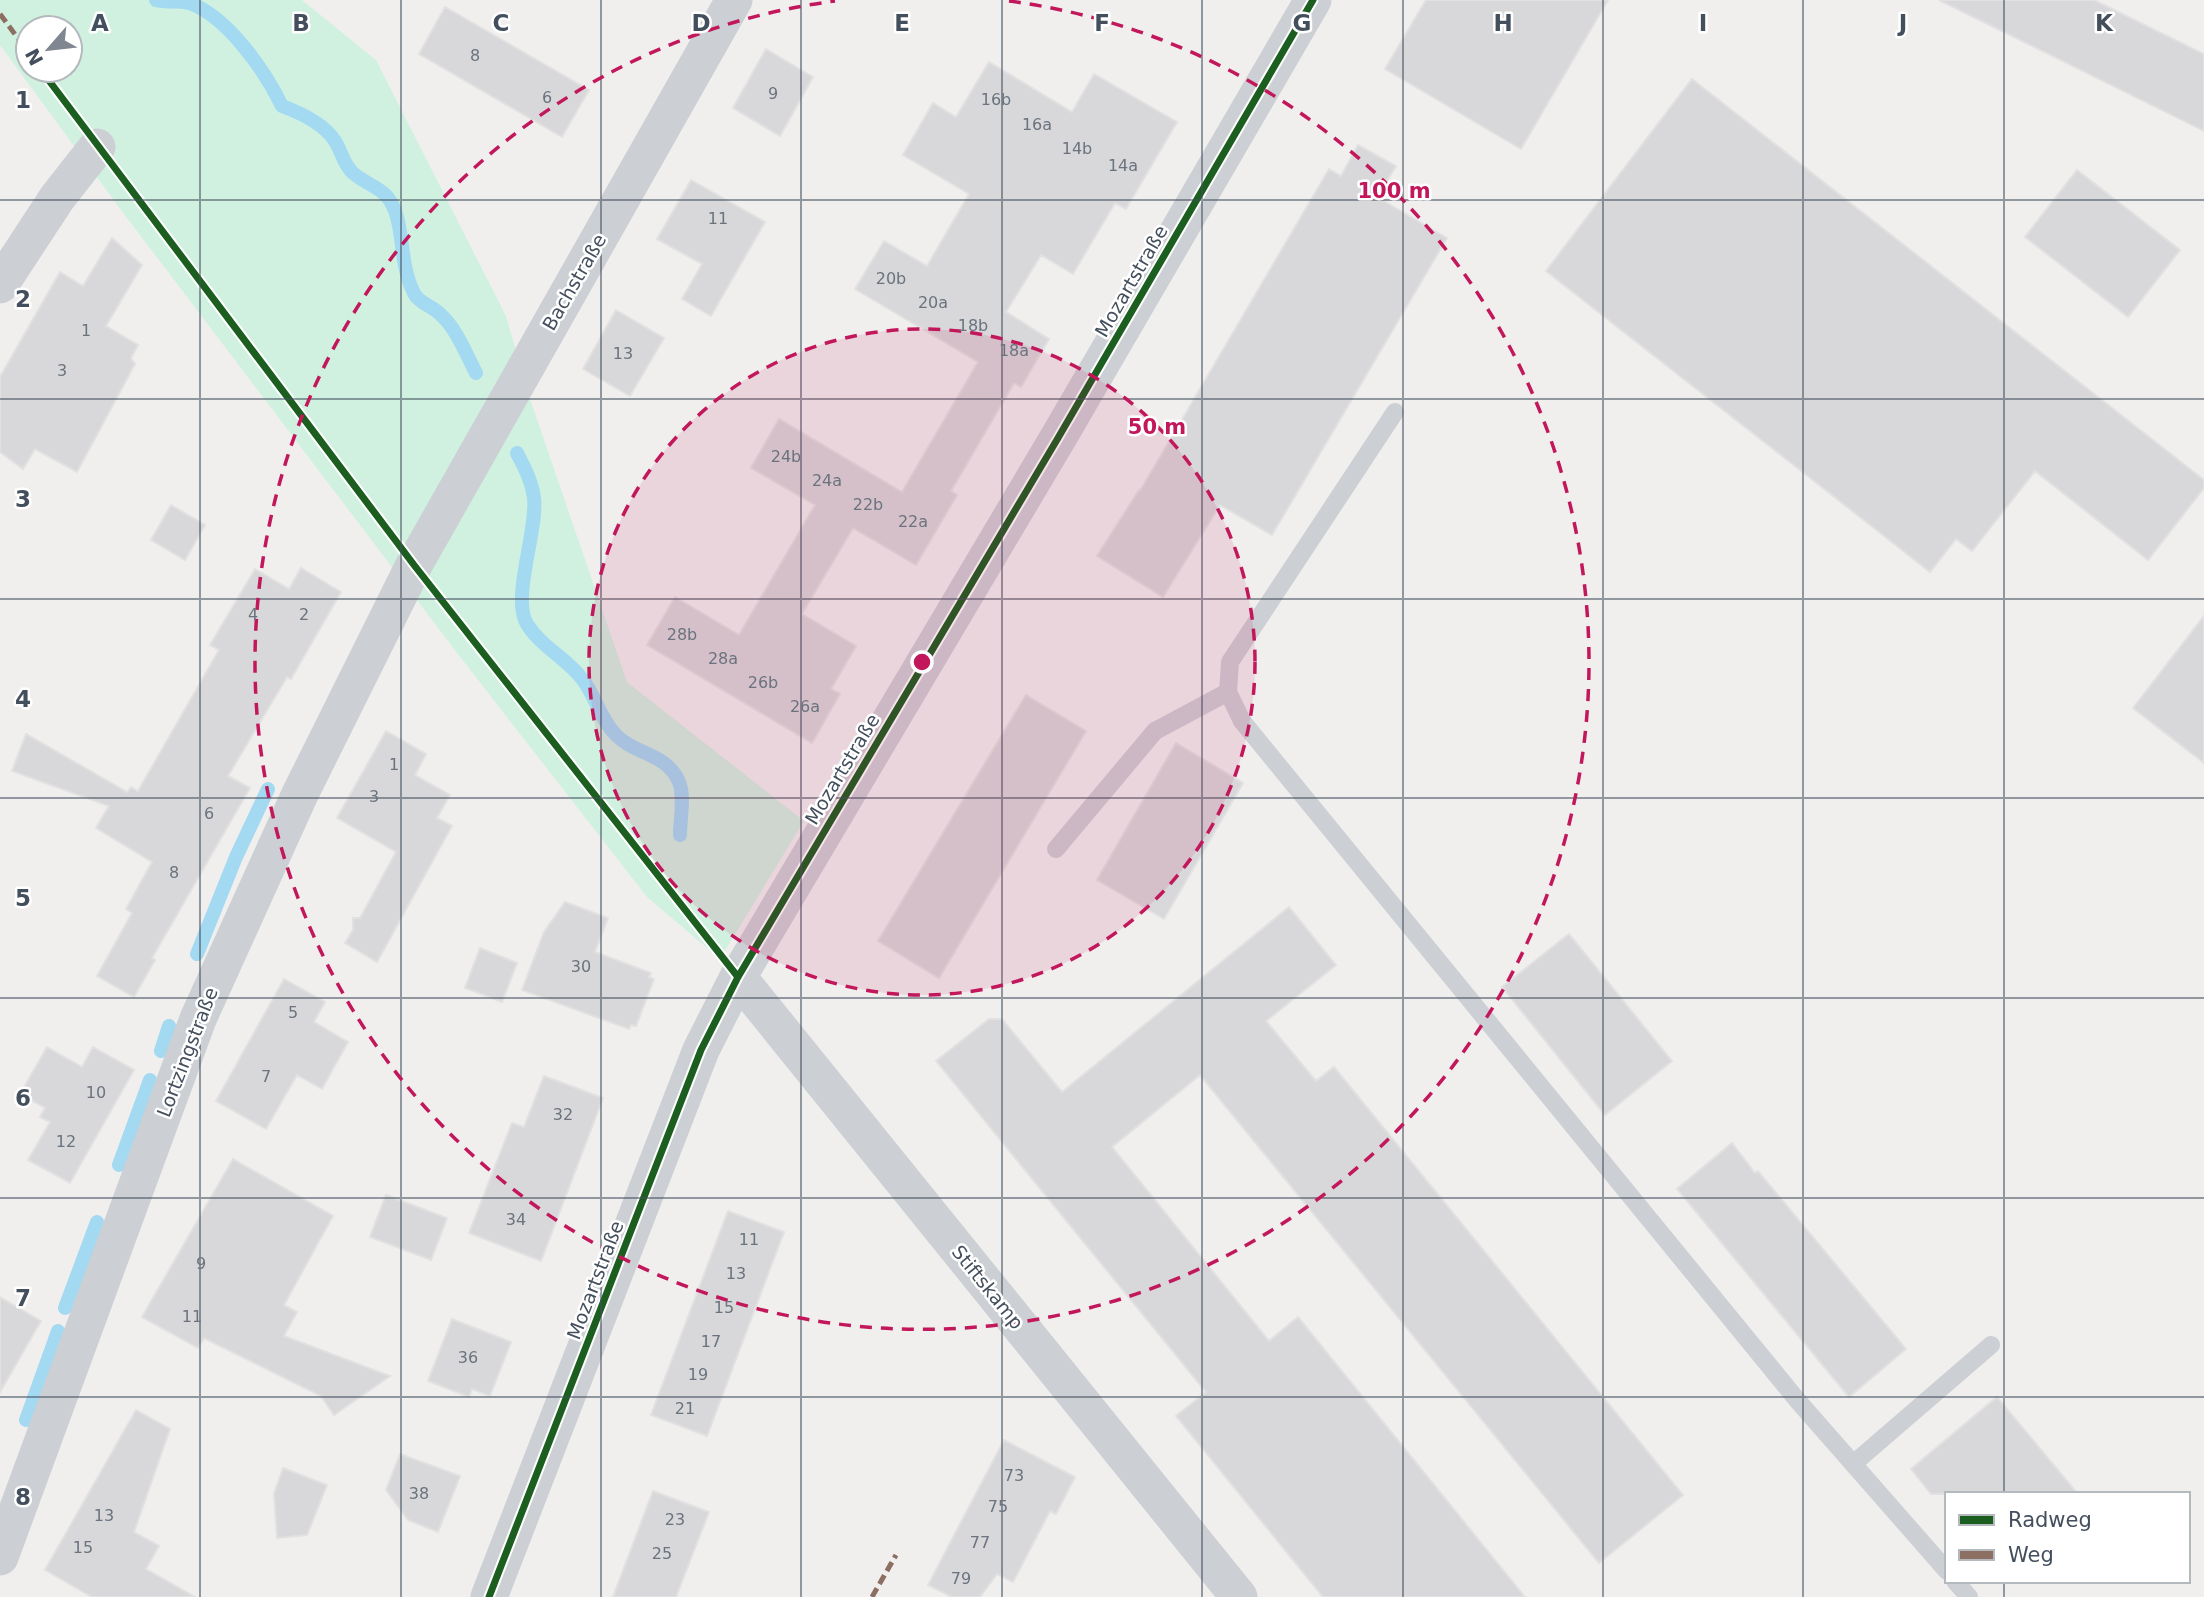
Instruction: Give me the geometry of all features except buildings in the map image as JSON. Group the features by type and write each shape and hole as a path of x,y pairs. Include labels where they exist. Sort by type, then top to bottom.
{"street":[{"name":"Bachstraße","path":"414,565 734,0"},
{"name":"Mozartstraße","path":"489,1597 701,1050 738,977 1313,0"},
{"path":"0,285 57,198 97,147"},
{"name":"Lortzingstraße","path":"0,1557 198,1019 300,794 414,565"},
{"name":"Stiftskamp","path":"738,977 1239,1597"}],"lane":[{"path":"1395,412 1230,662 1228,692 1242,721 1798,1401 1945,1569"},
{"path":"1056,849 1155,732 1228,692"},
{"path":"1853,1464 1991,1345"},
{"path":"1957,1583 1969,1597"}],"green space":[{"path":"0,0 302,0 376,60 506,316 528,393 627,682 804,821 720,959 647,897 454,649 29,84 84,84 84,14 14,14 14,64 0,45"}],"waterway":[{"path":"156,0 189,3 217,20 231,32 255,61 282,106 325,129 335,141 350,169 385,194 397,217 405,266 415,295 440,314 451,327 476,373"},
{"path":"517,453 530,480 534,498 522,598 527,624 583,680 616,735 632,747 667,765 674,772 682,794 680,835"},
{"path":"197,954 236,857 268,789"},
{"path":"161,1051 169,1026"},
{"path":"119,1165 150,1080"},
{"path":"65,1308 97,1222"},
{"path":"26,1420 58,1331"}],"marked path":[{"path":"0,14 14,33"},
{"path":"872,1597 896,1555"}],"cycle path":[{"path":"489,1597 701,1050 738,977 1058,438 1313,0"},
{"path":"52,84 414,565 738,977"}]}
